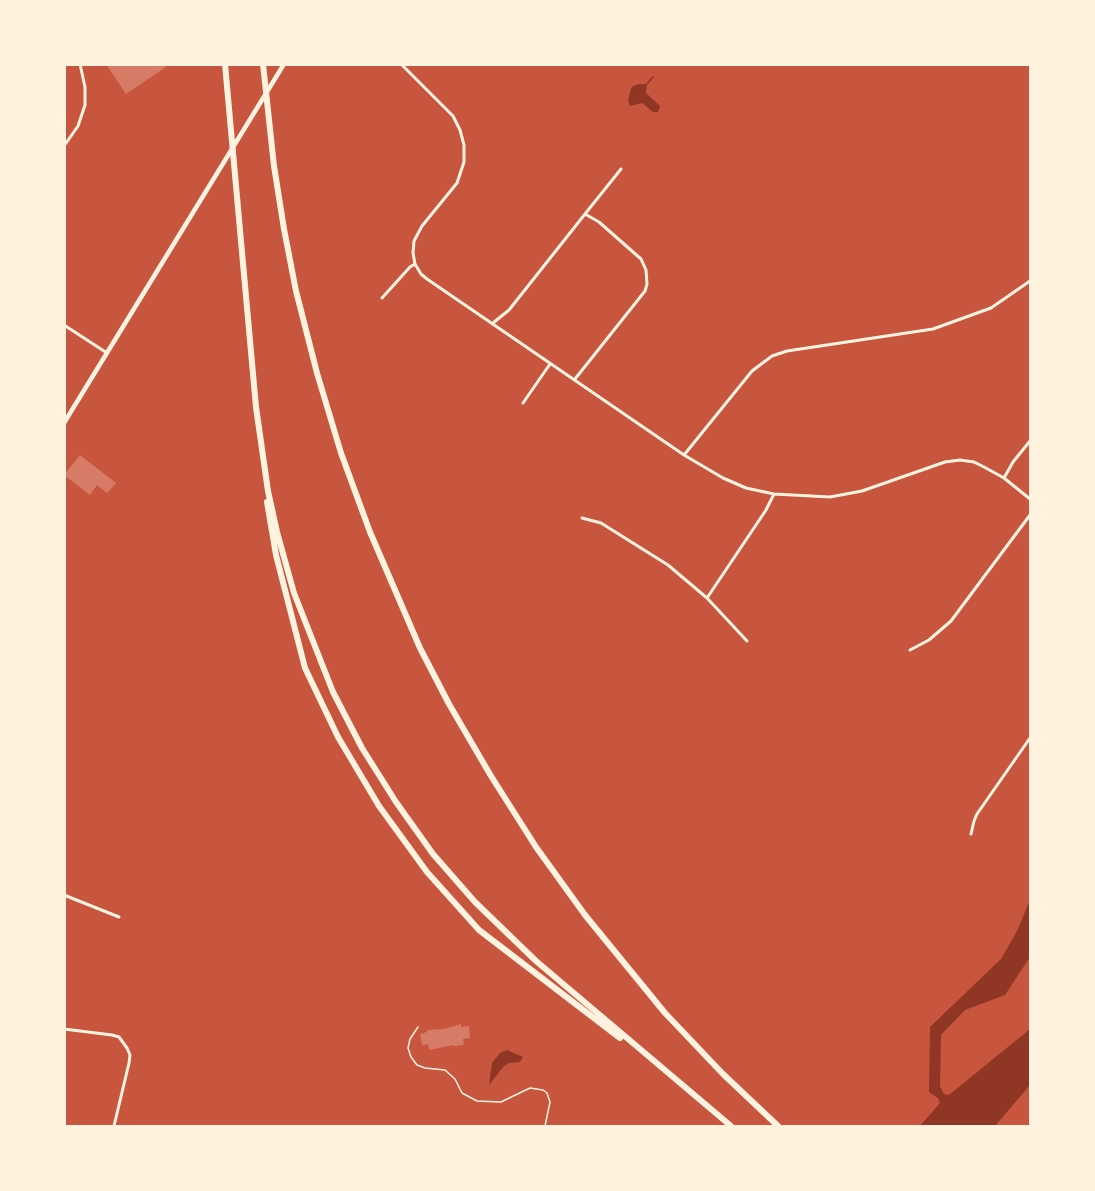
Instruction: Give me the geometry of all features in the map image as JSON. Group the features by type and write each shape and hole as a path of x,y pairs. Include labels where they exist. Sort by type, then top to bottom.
{"highway":[{"path":"225,64 253,375 271,534 305,668 338,737 379,806 427,872 484,935 664,1070"},
{"path":"263,64 274,166 284,229 296,291 317,373 338,444 370,532 420,648 491,777 536,847 585,915 665,1013 723,1074 778,1126"},
{"path":"264,470 288,573 312,643 342,711 396,802 447,870 498,925 731,1126"}],"main road":[{"path":"64,423 283,67"}],"street":[{"path":"64,146 75,132 84,110 86,92 80,64"},
{"path":"401,64 453,116 460,130 465,154 457,183 414,241 413,253 416,264 421,274 427,279 684,455 729,481 758,492 816,497 845,495 894,481 945,462 960,460 974,462 1004,478 1030,499"},
{"path":"493,323 508,310 621,169"},
{"path":"574,379 645,291 647,284 646,270 641,259 599,222 585,214"},
{"path":"382,298 410,267 416,264"},
{"path":"684,455 752,371 772,356 787,351 933,329 991,308 1030,280"},
{"path":"64,325 108,354"},
{"path":"523,403 550,364"},
{"path":"1004,478 1013,462 1030,441"},
{"path":"707,598 766,510 774,494"},
{"path":"910,650 940,632 951,621 1030,515"},
{"path":"582,518 601,523 658,558 707,598 747,641"},
{"path":"971,834 977,814 1030,738"},
{"path":"64,895 119,917"},
{"path":"64,1029 119,1037 128,1048 129,1063 114,1126"}],"path":[{"path":"418,1027 410,1039 408,1048 417,1065 446,1070 453,1076 464,1095 477,1101 501,1102 531,1088 543,1090 547,1093 550,1102 545,1126"}],"shaded area":[{"path":"639,84 647,84 646,93 660,106 658,112 653,112 642,103 630,106 628,100 631,89"},
{"path":"1030,900 1030,957 1005,995 965,1010 941,1035 940,1086 944,1094 949,1095 1030,1029 1030,1085 995,1126 920,1126 940,1103 938,1098 929,1092 930,1027 1001,959 1017,931"},
{"path":"507,1050 523,1057 520,1062 504,1066 489,1085 492,1063 500,1053"}],"building":[{"path":"106,64 164,64 166,67 126,94"},
{"path":"80,455 116,483 107,493 97,485 90,495 64,475"},
{"path":"461,1024 461,1027 469,1026 470,1038 463,1039 464,1045 429,1050 428,1044 422,1045 420,1034 427,1030 444,1029"}],"waterway":[{"path":"647,84 653,77"}]}
